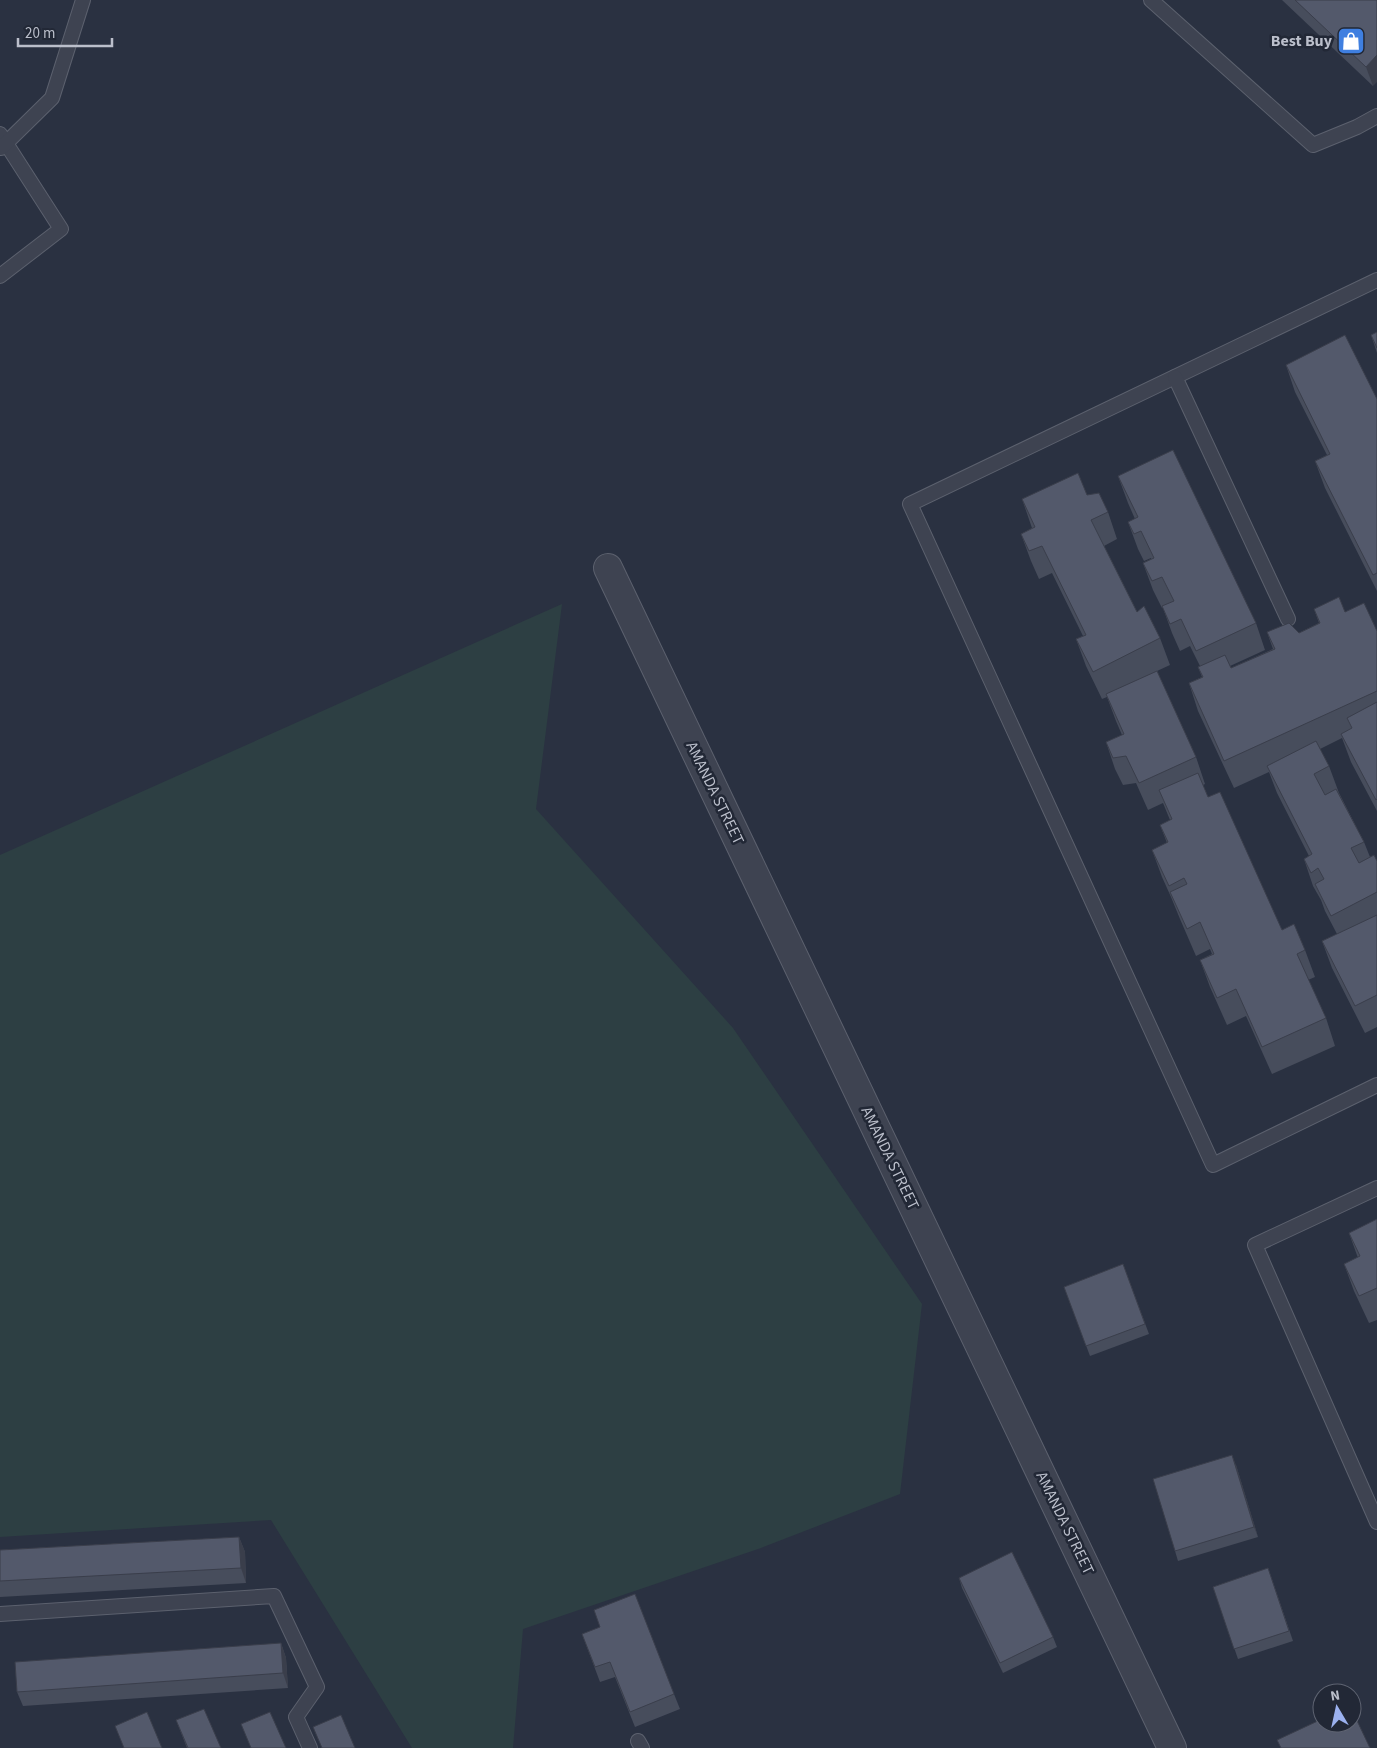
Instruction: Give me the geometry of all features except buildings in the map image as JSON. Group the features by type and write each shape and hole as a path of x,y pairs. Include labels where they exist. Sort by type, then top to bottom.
{"street":[{"name":"AMANDA STREET","path":"608,568 1172,1748"}],"lane":[{"path":"0,276 61,228 2,142 52,98 83,0"},
{"path":"1151,0 1313,145 1357,127 1377,116"},
{"path":"1377,280 910,504 1213,1165 1377,1085"},
{"path":"1175,377 1288,619"},
{"path":"1377,1188 1255,1245 1377,1522"},
{"path":"0,1614 274,1596 317,1687 296,1717 310,1748"}],"shaded area":[{"path":"562,604 536,809 733,1028 922,1304 900,1494 761,1548 523,1629 513,1748 412,1748 271,1520 0,1537 0,855"}],"place":[{"name":"Best Buy","path":"1351,41"}]}
